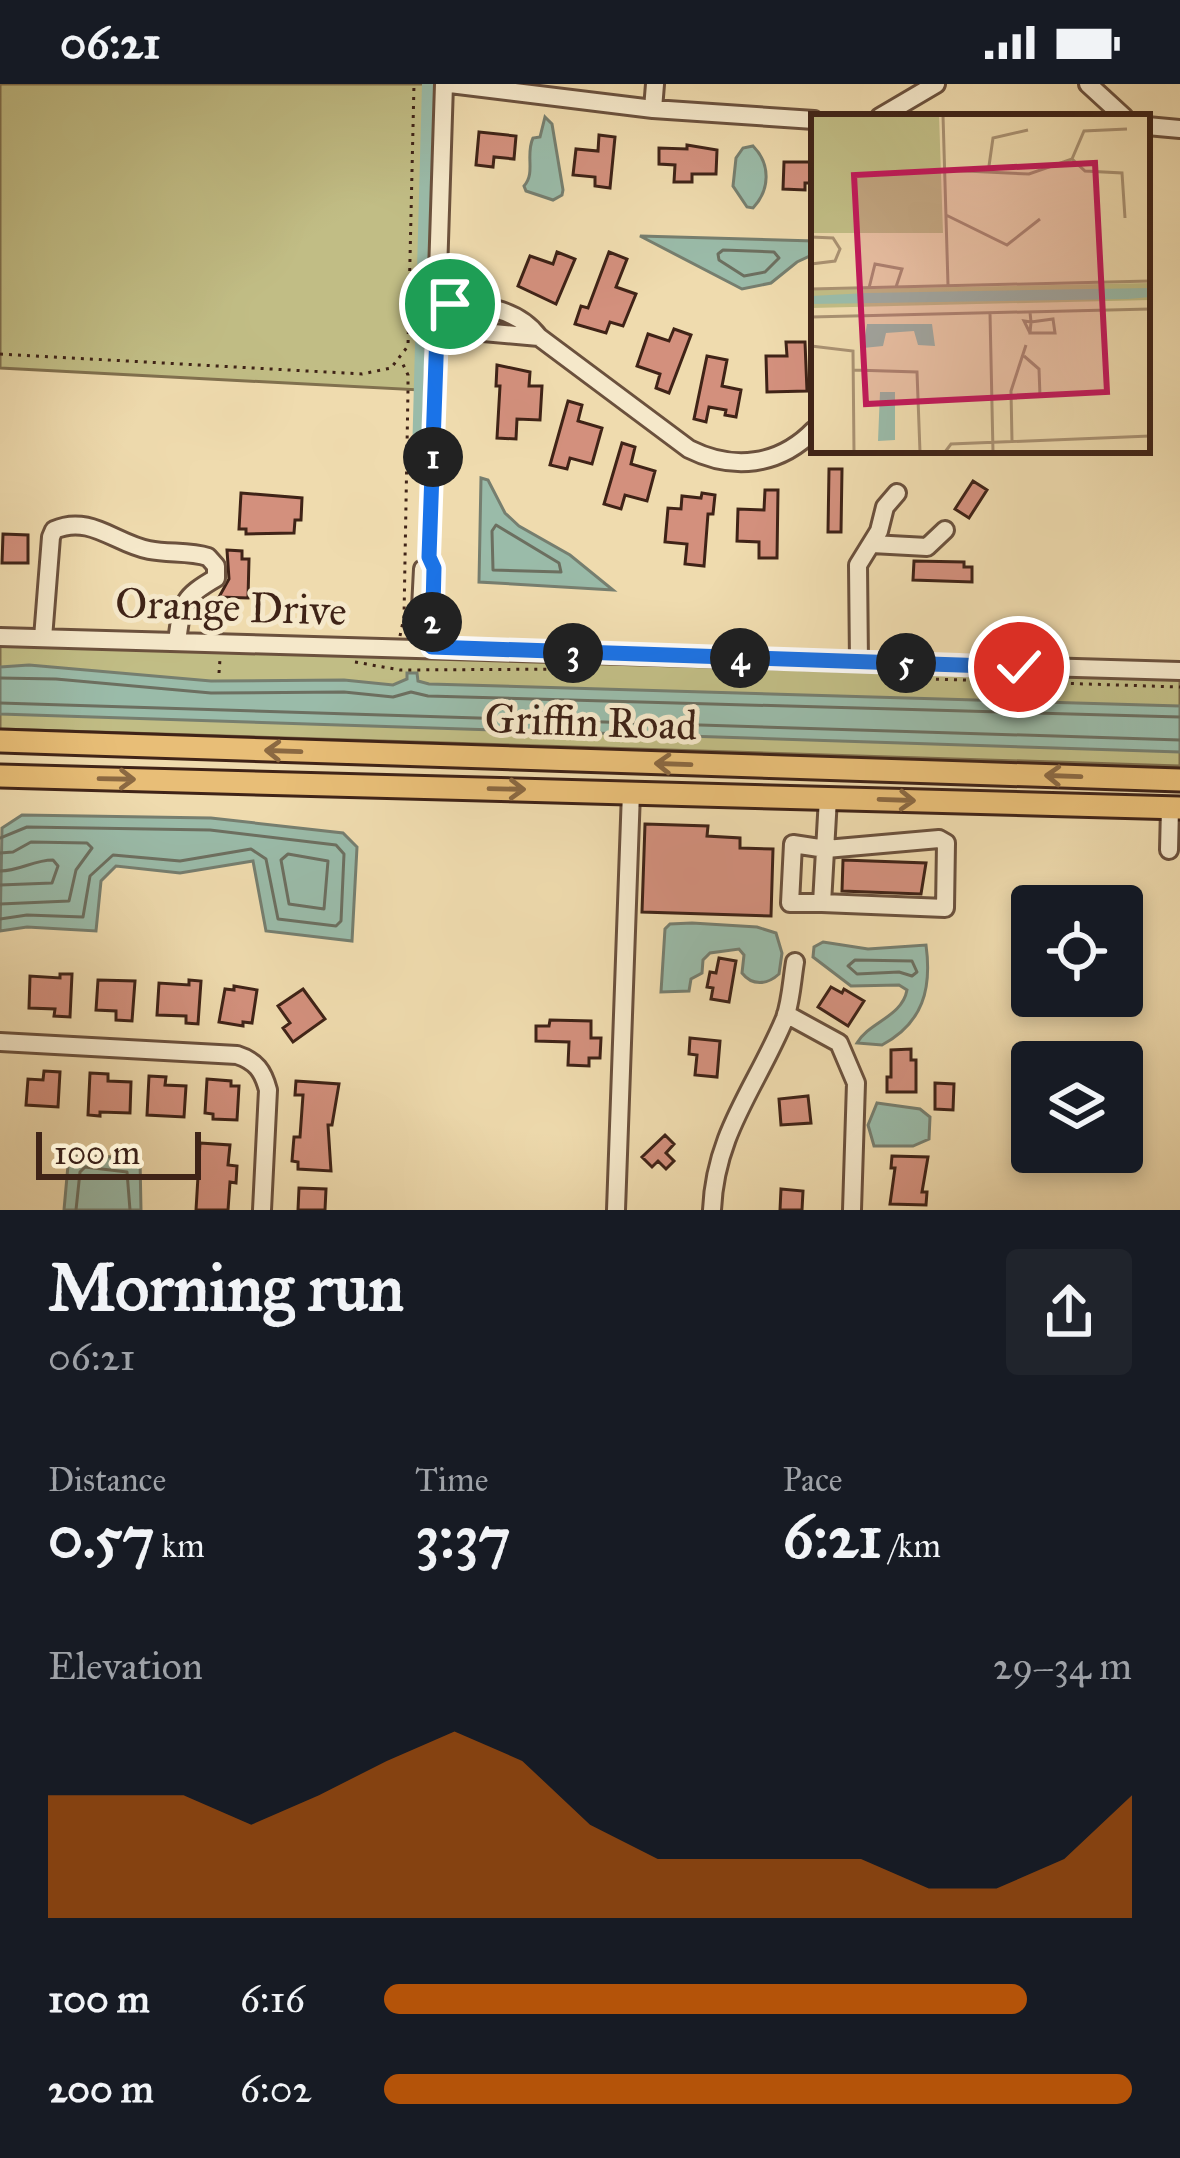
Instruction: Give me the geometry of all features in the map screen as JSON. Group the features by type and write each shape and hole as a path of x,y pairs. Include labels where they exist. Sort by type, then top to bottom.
{"main road":[{"name":"Griffin Road","path":"0,741 1180,780"},
{"path":"371,786 393,768 396,754"},
{"path":"417,787 421,771 434,756"},
{"name":"Griffin Road","path":"0,776 1175,808"}],"street":[{"path":"425,647 422,569 429,557 447,84 653,109 811,120"},
{"path":"653,109 655,84"},
{"path":"885,114 936,84"},
{"path":"1088,84 1121,114"},
{"path":"1150,126 1180,129"},
{"path":"438,303 521,318 539,337 709,459 729,463 771,459 811,432"},
{"path":"438,328 539,337"},
{"path":"859,662 858,566 885,507 897,493"},
{"path":"43,638 51,537 54,530 76,525 108,532 153,551 208,556 216,566 215,578 188,596 180,609 176,642"},
{"path":"872,544 927,547 945,530"},
{"name":"Orange Drive","path":"0,637 1180,671"},
{"path":"616,1210 632,792"},
{"path":"822,903 828,798"},
{"path":"1169,850 1175,808"},
{"path":"939,839 946,843 945,908 822,903 790,903 793,844 826,849 939,839"},
{"path":"712,1210 724,1137 786,1014 795,962"},
{"path":"786,1014 839,1043 856,1083 852,1210"},
{"path":"0,1042 237,1055 258,1066 268,1090 262,1210"}],"path":[{"path":"0,354 362,374 391,368 408,346 414,84"},
{"path":"400,359 408,390 400,637"},
{"path":"219,673 220,657"},
{"path":"400,670 597,669"},
{"path":"903,678 1180,687"}],"shaded area":[{"path":"0,84 426,84 420,390 0,368"},
{"path":"0,642 1180,677 1180,766 0,729"}],"water":[{"path":"545,117 552,124 563,190 553,200 526,191 524,186 531,144 540,137"},
{"path":"753,146 766,177 753,208 747,207 733,186 736,158 743,148"},
{"path":"640,236 811,241 811,255 771,283 742,289"},
{"path":"481,478 488,480 505,513 519,526 570,555 613,590 479,582"},
{"path":"29,665 211,681 344,680 393,685 407,679 407,673 417,673 418,681 429,684 1180,706 1180,752 0,714 0,667"},
{"path":"22,815 211,818 343,833 357,847 352,941 266,931 253,861 180,873 116,866 101,881 96,931 27,927 0,931 2,828"},
{"path":"670,924 757,927 776,933 782,953 779,974 755,982 742,973 744,955 739,949 710,953 703,960 702,973 691,979 689,991 661,992 665,929"},
{"path":"823,942 868,949 926,945 922,1003 896,1036 882,1045 857,1043 899,1007 907,990 899,985 851,986 813,957 814,947"},
{"path":"877,1103 920,1109 930,1117 929,1139 913,1146 874,1146 868,1125"},
{"path":"69,1154 140,1159 141,1210 64,1210"}],"building":[{"path":"479,132 516,136 514,159 494,157 493,167 476,165"},
{"path":"599,135 615,137 610,188 595,186 595,177 573,175 576,149 598,151"},
{"path":"687,145 717,150 716,174 692,174 692,182 674,182 675,165 659,164 659,148 687,149"},
{"path":"784,162 811,162 811,183 805,183 805,190 783,189"},
{"path":"557,252 575,259 556,304 518,286 530,256 553,264"},
{"path":"609,252 627,259 616,287 636,294 623,326 610,322 606,333 575,324 581,306 588,308"},
{"path":"674,329 691,335 669,393 656,388 660,374 637,366 648,334 669,341"},
{"path":"786,342 805,342 807,391 767,392 766,356 787,356"},
{"path":"707,356 727,360 722,386 741,390 736,417 709,407 706,422 694,419"},
{"path":"497,365 530,372 529,386 542,386 540,420 517,419 516,439 497,438"},
{"path":"568,401 582,405 578,421 602,428 592,464 570,458 567,469 550,465"},
{"path":"622,443 635,447 631,464 655,471 647,501 625,495 621,509 604,504"},
{"path":"829,469 842,469 841,532 828,532"},
{"path":"973,481 987,490 969,518 955,509"},
{"path":"765,490 778,490 777,558 759,558 759,542 737,541 738,509 764,510"},
{"path":"241,493 302,498 301,520 295,520 294,533 246,534 246,529 239,529"},
{"path":"702,493 715,495 713,514 708,514 704,566 685,564 687,544 665,542 668,508 681,509 682,496 701,498"},
{"path":"3,534 28,535 28,563 2,563"},
{"path":"227,550 242,551 242,559 249,559 248,598 219,597 229,579"},
{"path":"914,561 964,562 964,567 972,567 972,582 913,580"},
{"path":"645,824 708,826 707,836 740,838 740,848 773,849 771,916 642,912"},
{"path":"843,860 926,863 921,894 842,891"},
{"path":"719,958 736,961 729,1002 711,999 713,988 707,987"},
{"path":"60,974 72,974 70,1017 54,1016 55,1009 29,1008 30,976 60,978"},
{"path":"98,980 135,981 132,1021 116,1020 116,1011 96,1010"},
{"path":"189,980 201,981 198,1024 186,1023 186,1016 157,1015 159,983 189,985"},
{"path":"234,986 257,990 252,1023 219,1022 225,989 234,990"},
{"path":"831,987 864,1001 848,1026 818,1007"},
{"path":"303,989 325,1019 293,1042 283,1028 290,1023 278,1006"},
{"path":"550,1020 591,1021 591,1038 601,1038 600,1058 589,1058 589,1066 568,1065 569,1042 536,1041 536,1026 549,1026"},
{"path":"690,1038 720,1041 717,1077 695,1075 697,1055 689,1054"},
{"path":"911,1049 911,1060 916,1060 916,1092 887,1092 891,1050"},
{"path":"44,1071 60,1072 58,1107 26,1105 28,1079 43,1080"},
{"path":"90,1073 108,1074 108,1081 131,1082 130,1113 88,1115"},
{"path":"149,1076 166,1077 165,1085 186,1086 184,1117 147,1115"},
{"path":"207,1079 239,1086 237,1120 213,1119 213,1114 205,1113"},
{"path":"296,1081 339,1084 332,1125 328,1125 331,1171 298,1169 298,1162 292,1161 294,1137 300,1137 303,1095 295,1095"},
{"path":"935,1083 954,1084 953,1110 935,1109"},
{"path":"808,1096 811,1123 781,1125 779,1099"},
{"path":"665,1135 674,1144 666,1153 674,1161 666,1169 658,1161 652,1167 642,1157"},
{"path":"200,1143 230,1145 228,1165 237,1166 236,1183 230,1182 228,1210 196,1210"},
{"path":"892,1156 928,1157 922,1192 927,1192 926,1205 890,1204"},
{"path":"299,1188 326,1189 325,1210 298,1210"},
{"path":"781,1189 803,1191 802,1210 780,1210"}],"waterway":[{"path":"418,457 428,84"}],"route":[{"path":"450,304 438,303 429,557 434,568 432,647 1019,667"}]}
